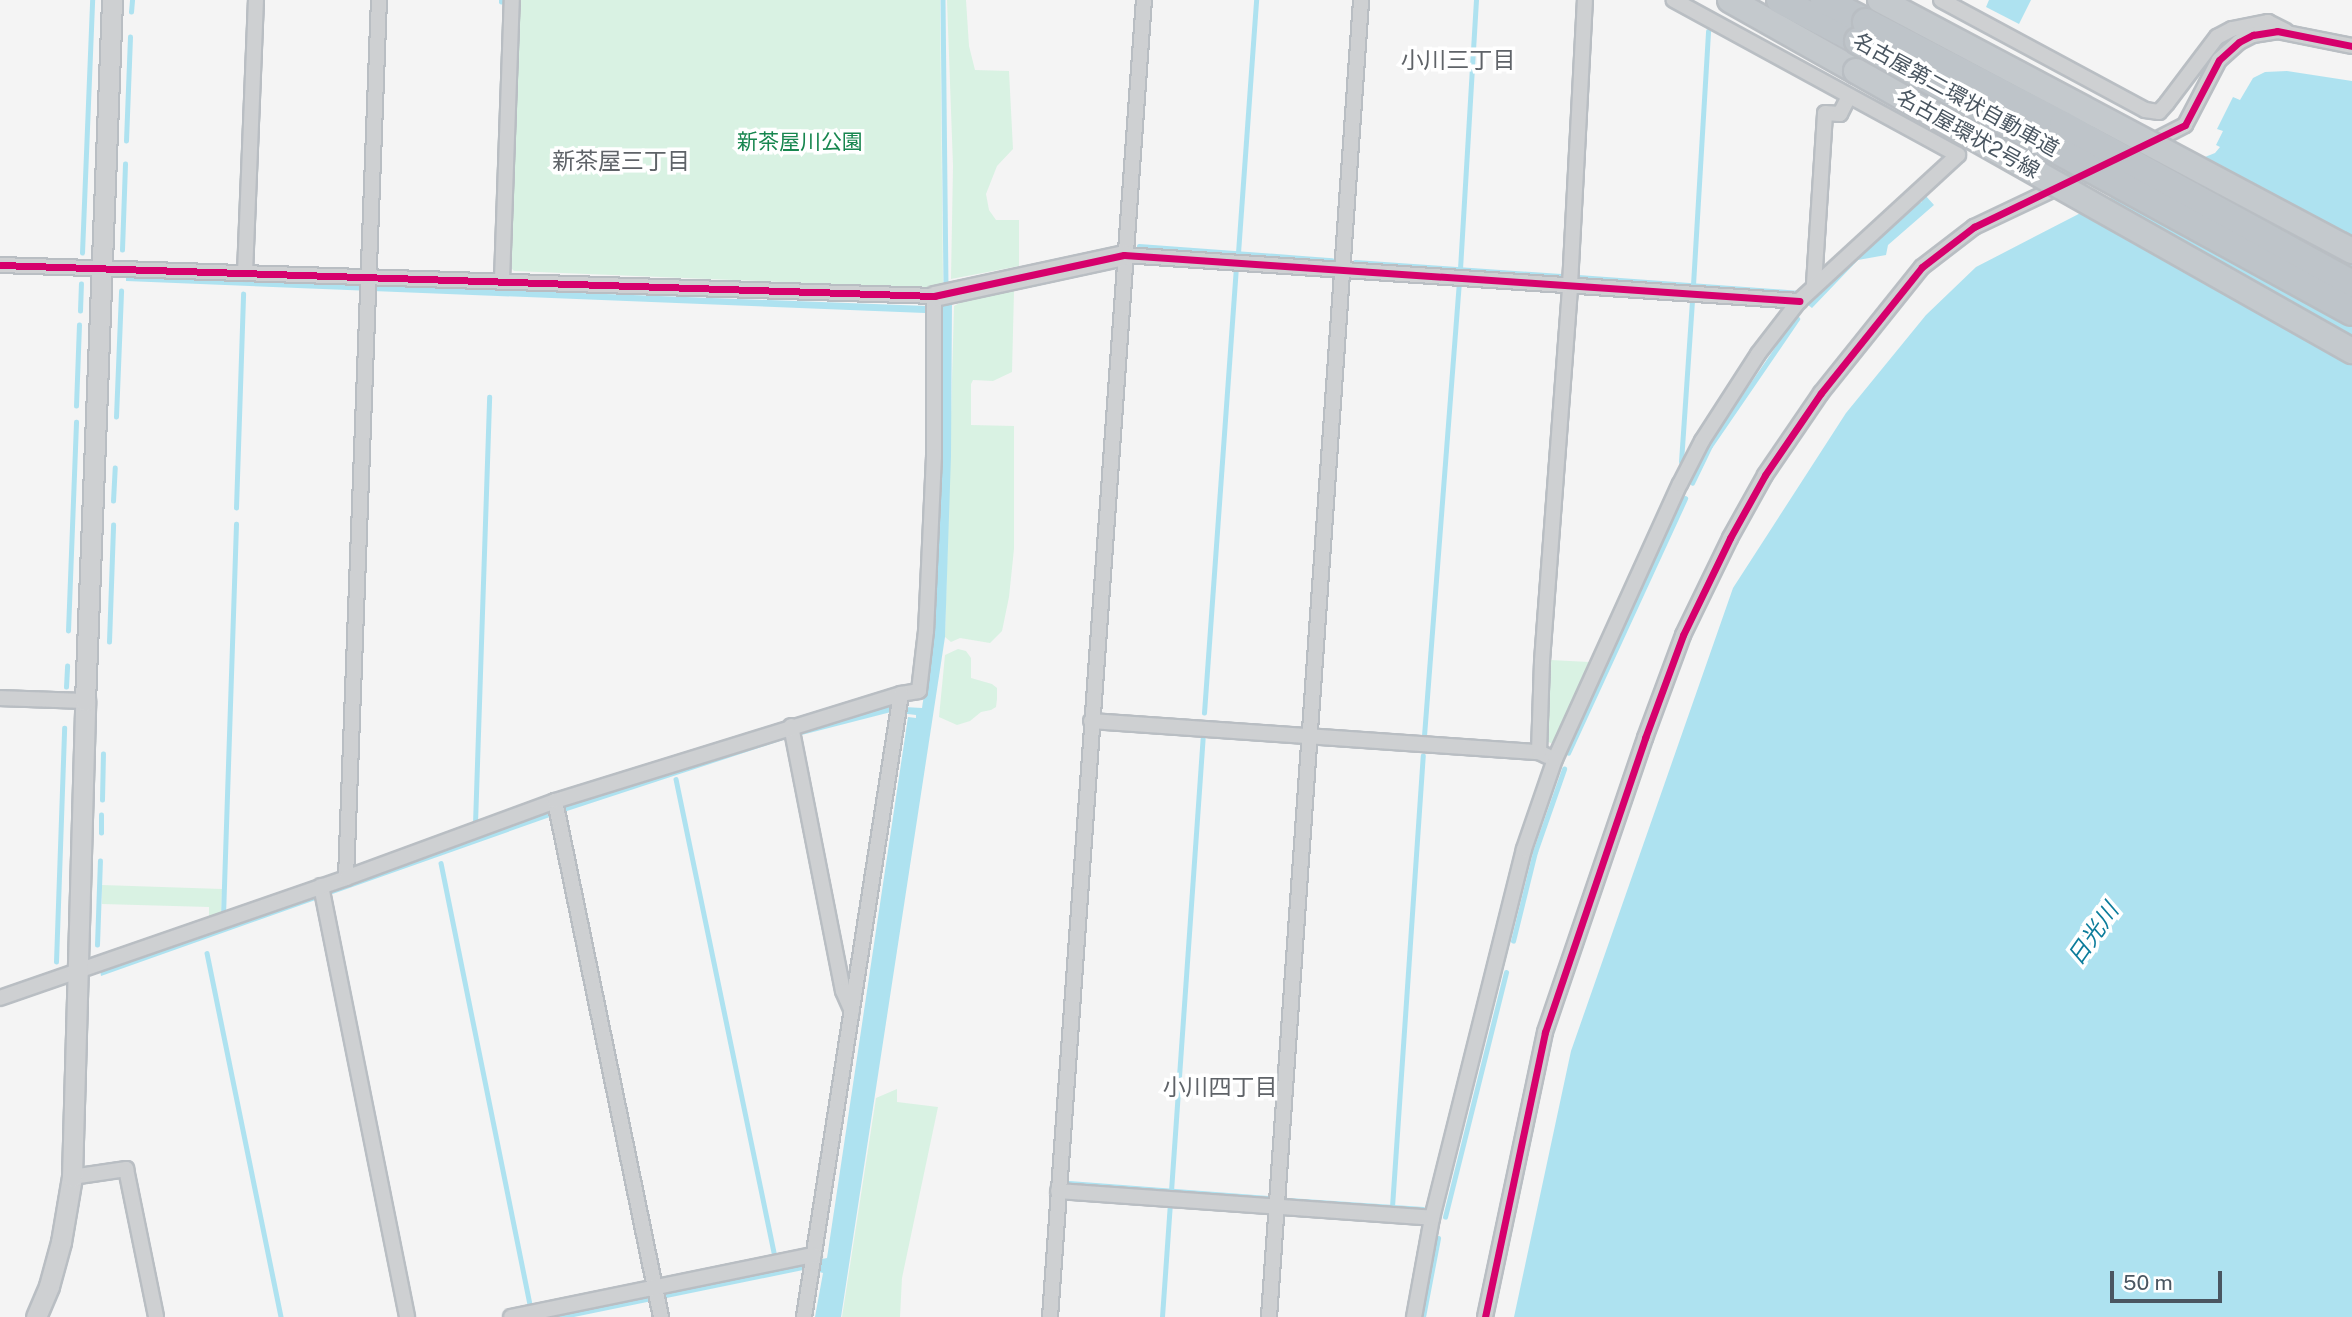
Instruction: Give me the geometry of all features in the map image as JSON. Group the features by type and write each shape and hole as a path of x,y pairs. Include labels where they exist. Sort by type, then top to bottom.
{"highway":[{"name":"名古屋環状2号線","path":"1730,0 2352,351"},
{"name":"名古屋第二環状自動車道","path":"1780,0 2352,312"},
{"name":"名古屋第二環状自動車道","path":"1824,0 2063,125 2352,284"},
{"path":"1880,0 2352,251"}],"street":[{"path":"36,1317 49,1286 61,1241 72,1177 85,701 112,0"},
{"path":"245,273 256,0"},
{"path":"346,878 379,0"},
{"path":"502,280 512,0"},
{"path":"1049,1317 1144,0"},
{"path":"1269,1317 1361,0"},
{"path":"1539,752 1542,660 1570,285 1585,0"},
{"path":"1414,1317 1433,1218 1524,849 1555,759 1702,441 1758,354 1814,284 1958,155 1674,0"},
{"path":"1941,0 2145,110 2159,112 2203,51 2224,33 2251,23 2268,22 2292,34"},
{"path":"1485,1317 1545,1032 1683,635 1730,538 1765,475 1821,393 1922,267 1973,227 2185,125 2219,60 2239,41 2253,34 2277,31 2352,46"},
{"path":"1814,284 1825,113 1840,114 1849,96"},
{"path":"0,265 245,273 368,284 502,280 934,304 955,292 1124,254 1799,301"},
{"path":"0,998 77,970 322,894 346,878 555,801 899,703 919,691 926,631 934,456 934,304"},
{"path":"0,698 85,701"},
{"path":"804,1317 899,703"},
{"path":"1091,721 1539,752 1555,759"},
{"path":"792,733 843,991 852,1012"},
{"path":"555,801 660,1311"},
{"path":"322,894 407,1317"},
{"path":"72,1177 126,1168 156,1317"},
{"path":"1058,1191 1433,1218"},
{"path":"511,1317 814,1255"}],"green space":[{"name":"新茶屋川公園","path":"520,0 940,0 943,284 927,288 514,271 509,266"},
{"path":"947,0 966,0 969,46 975,70 1009,71 1013,149 997,166 986,194 989,210 996,220 1019,220 1019,266 951,279 953,166"},
{"path":"1012,287 1012,372 993,381 973,380 971,384 971,425 1014,426 1014,549 1009,597 1002,631 990,643 960,638 951,642 945,637 954,306 971,297"},
{"path":"958,649 966,651 971,658 971,678 997,688 997,699 996,707 957,725 939,717 945,655"},
{"path":"1550,660 1589,662 1553,744 1546,741"},
{"path":"102,885 222,889 221,916 209,920 209,907 102,904"},
{"path":"897,1089 897,1102 938,1107 902,1278 900,1317 842,1317 876,1098"}],"water":[{"path":"1989,0 2031,0 2019,24 1986,7"},
{"name":"日光川","path":"2287,71 2352,81 2352,1317 1514,1317 1571,1051 1733,588 1846,413 1926,315 1976,267 2135,185 2215,153 2220,147 2216,145 2223,131 2217,129 2233,97 2240,100 2253,78 2265,72"},
{"path":"1925,195 1934,205 1888,245 1886,255 1858,260 1812,308 1808,305 1848,259 1919,200 1921,203"},
{"path":"126,276 927,306 952,299 951,456 945,637 841,1317 815,1317 823,1273 808,1269 574,1317 541,1317 827,1258 908,717 916,718 916,715 891,712 786,739 564,812 101,976 100,970 561,806 785,733 887,706 922,708 933,633 937,572 941,457 940,311 925,313 126,281"}],"waterway":[{"path":"82,253 92,0"},
{"path":"131,12 132,0"},
{"path":"943,0 946,290"},
{"path":"1238,253 1256,0"},
{"path":"1460,269 1476,0"},
{"path":"1693,285 1708,31"},
{"path":"126,141 130,37"},
{"path":"122,250 125,164"},
{"path":"1139,246 1331,260"},
{"path":"1355,262 1561,276"},
{"path":"1204,713 1236,268"},
{"path":"1578,277 1799,293"},
{"path":"1424,736 1459,283"},
{"path":"80,311 81,284"},
{"path":"116,417 121,291"},
{"path":"236,508 243,294"},
{"path":"1681,462 1692,301"},
{"path":"1692,483 1710,446 1797,319"},
{"path":"76,406 79,325"},
{"path":"475,824 489,397"},
{"path":"68,631 76,422"},
{"path":"113,501 115,468"},
{"path":"1568,753 1685,499"},
{"path":"223,916 236,524"},
{"path":"109,642 113,525"},
{"path":"66,687 67,666"},
{"path":"56,962 64,728"},
{"path":"1171,1191 1203,739"},
{"path":"102,800 103,754"},
{"path":"1392,1207 1423,756"},
{"path":"1513,941 1535,852 1564,769"},
{"path":"676,779 774,1254"},
{"path":"101,815 101,833"},
{"path":"97,945 100,861"},
{"path":"441,863 530,1304"},
{"path":"207,953 281,1317"},
{"path":"1445,1217 1506,972"},
{"path":"1069,1183 1267,1198"},
{"path":"1289,1200 1423,1209"},
{"path":"1162,1317 1170,1203"},
{"path":"1423,1317 1438,1238"}],"cycle path":[{"path":"1485,1317 1545,1032 1683,635 1730,538 1765,475 1821,393 1922,267 1974,227 2185,125 2219,60 2239,42 2253,35 2277,31 2352,46"},
{"path":"0,265 934,296 1124,255 1799,301"}],"district":[{"name":"小川三丁目","path":"1458,60"},
{"name":"新茶屋三丁目","path":"621,161"},
{"name":"小川四丁目","path":"1220,1087"}]}
